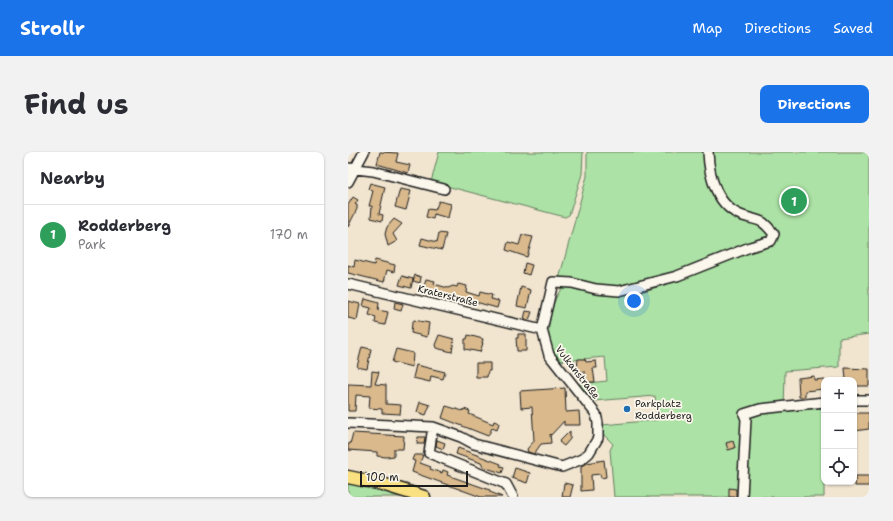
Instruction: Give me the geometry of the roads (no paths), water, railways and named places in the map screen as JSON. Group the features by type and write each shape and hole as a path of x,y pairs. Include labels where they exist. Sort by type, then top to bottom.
{"main road":[{"path":"348,477 382,484 424,497"}],"street":[{"path":"348,182 351,169 364,152"},
{"name":"Vulkanstraße","path":"348,422 433,427 461,437 474,444 562,467 582,460 589,453 598,438 598,422 596,414 549,355 542,330 553,282 572,283 596,290 619,291 677,276 742,250 771,241 774,234 763,221 742,216 726,206 717,193 713,182 708,152"},
{"path":"351,169 373,171 444,189"},
{"name":"Kraterstraße","path":"348,284 542,330"},
{"path":"857,400 869,400"},
{"path":"742,497 746,419 744,414 760,409 821,402"},
{"path":"433,427 431,454 506,484 513,497"}],"place":[{"name":"Rodderberg","path":"794,201"},
{"name":"Parkplatz Rodderberg","path":"627,409"}]}
